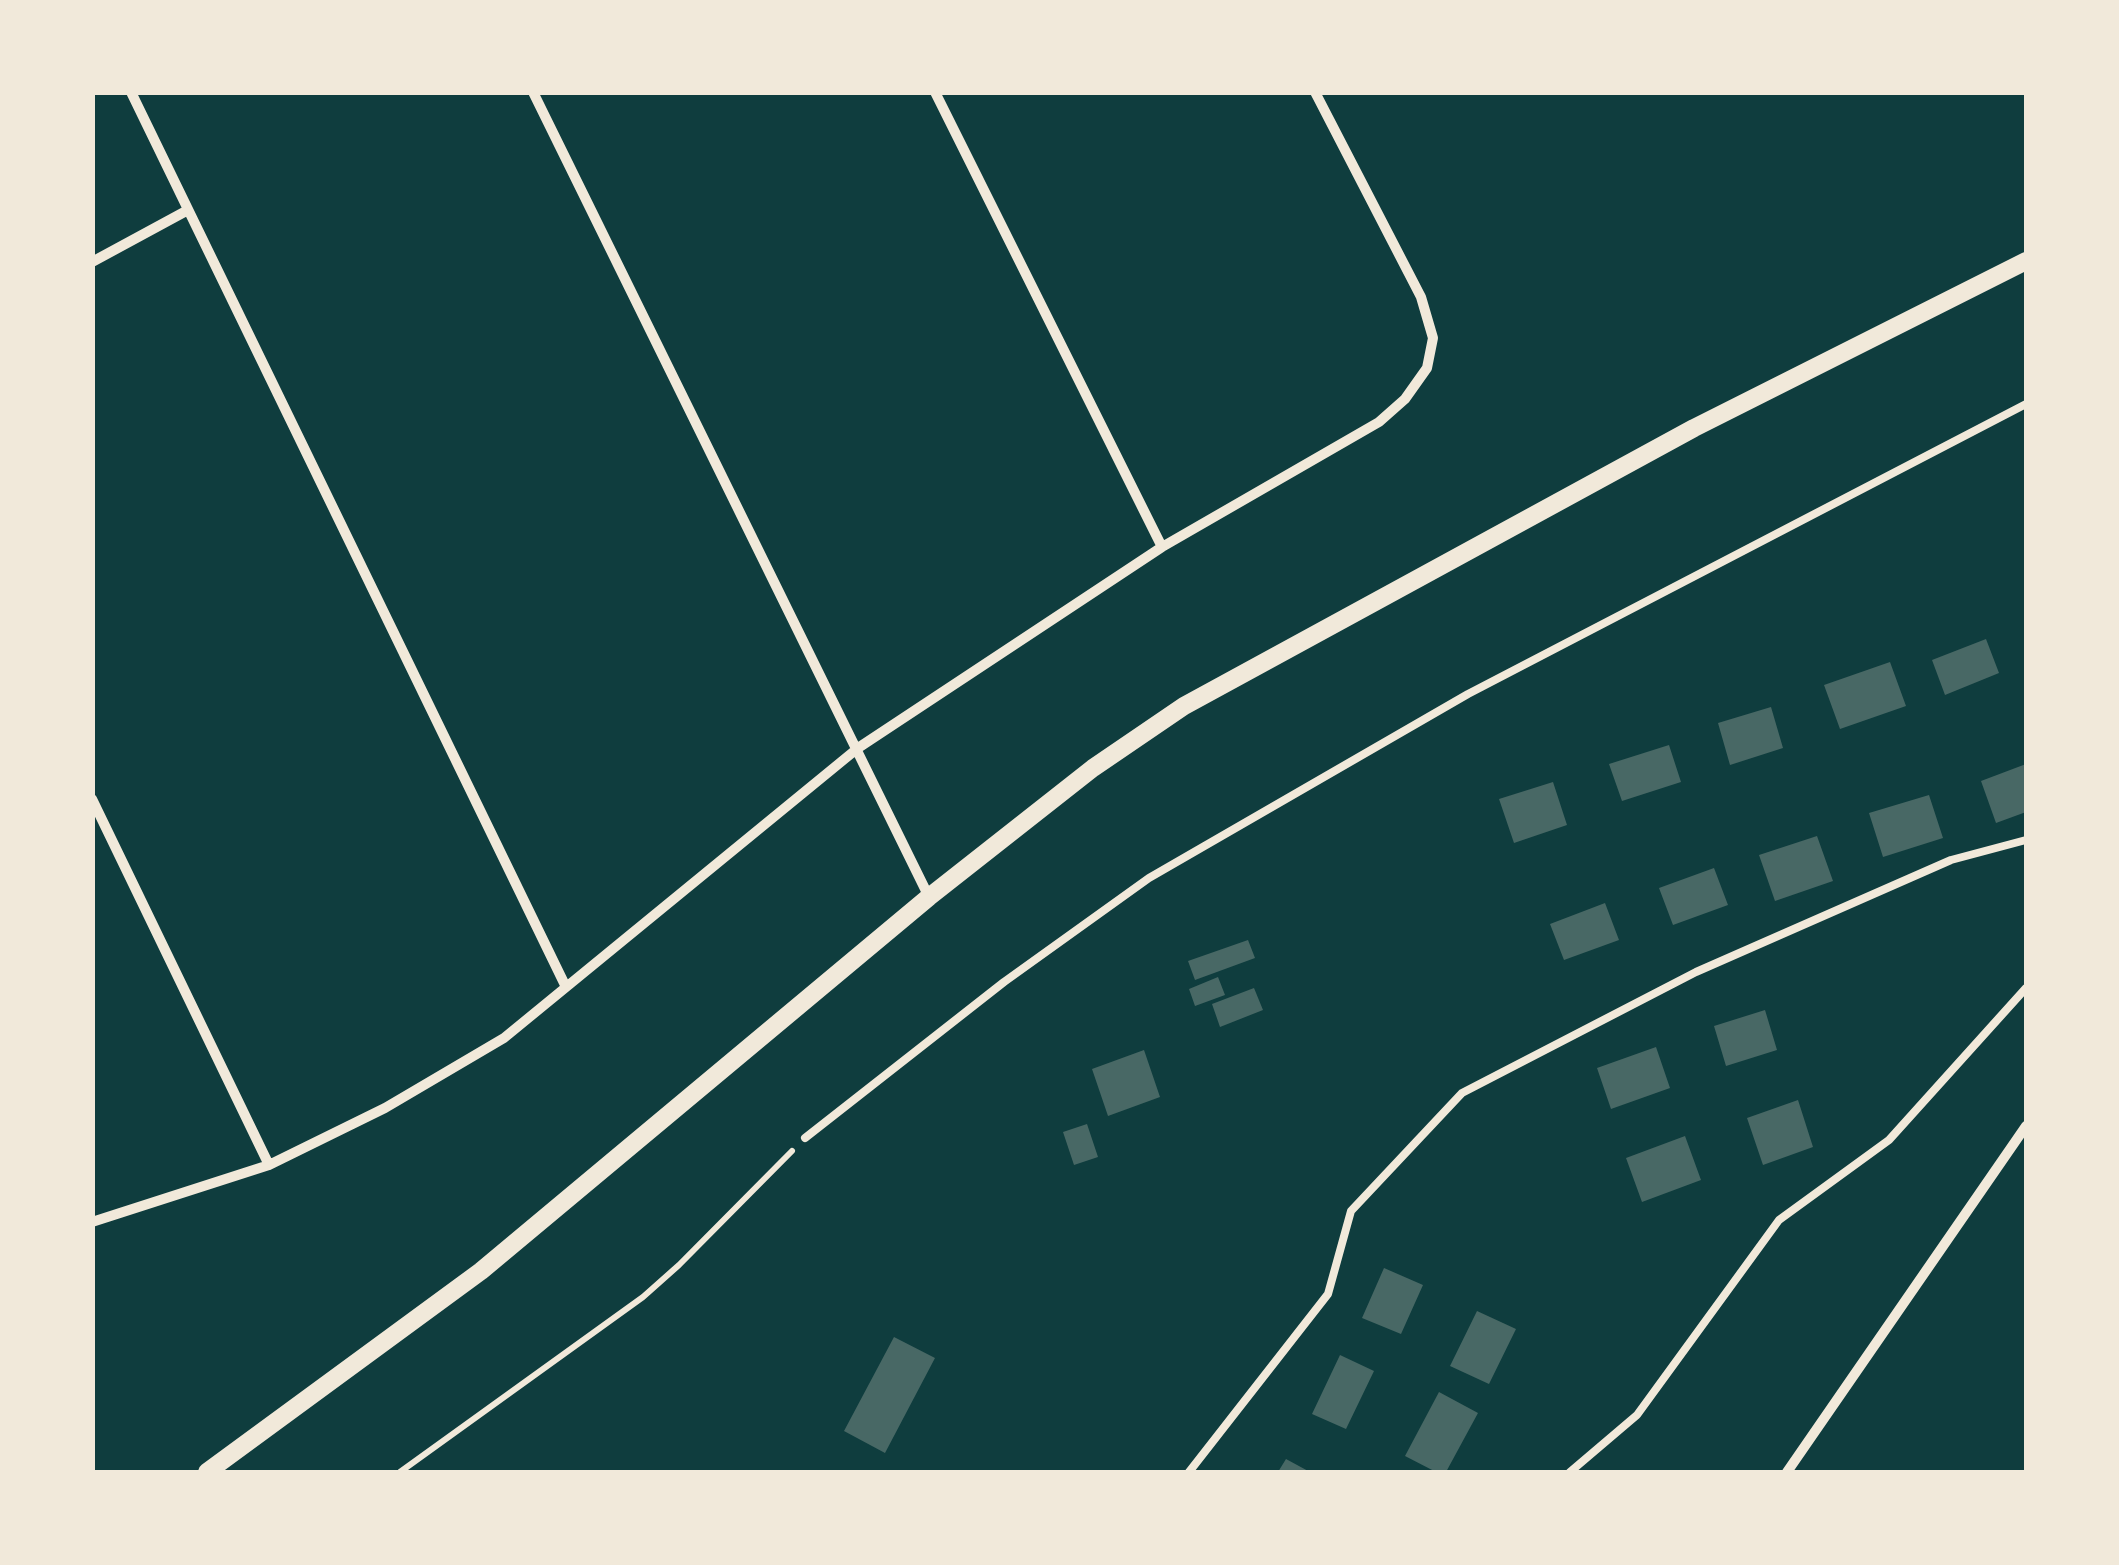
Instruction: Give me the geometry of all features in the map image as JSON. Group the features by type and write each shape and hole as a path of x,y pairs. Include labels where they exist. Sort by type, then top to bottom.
{"street":[{"path":"131,92 565,985"},
{"path":"533,92 929,897"},
{"path":"935,92 1162,547"},
{"path":"92,1222 269,1165 441,1077 504,1038 858,748 1162,547 1380,422 1405,400 1427,368 1433,338 1422,297 1315,92"},
{"path":"92,262 188,210"},
{"path":"206,1472 528,1234 929,897 1093,768 1184,706 1694,428 2026,261"},
{"path":"92,799 269,1165"},
{"path":"1788,1472 2026,1126"}],"lane":[{"path":"805,1138 1004,982 1148,878 1468,694 2026,404"},
{"path":"1189,1472 1328,1294 1351,1211 1462,1092 1696,972 1951,860 2026,840"},
{"path":"1570,1472 1637,1415 1779,1220 1889,1140 2026,988"}],"path":[{"path":"400,1472 643,1297 805,1138"}],"building":[{"path":"1986,639 1999,673 1945,695 1932,660"},
{"path":"1890,662 1906,706 1840,729 1824,685"},
{"path":"1771,707 1783,748 1730,765 1718,723"},
{"path":"1669,745 1681,782 1622,801 1609,764"},
{"path":"2026,764 2026,812 1996,823 1981,781"},
{"path":"1553,782 1567,825 1514,843 1499,799"},
{"path":"1929,795 1943,838 1883,857 1869,813"},
{"path":"1817,836 1833,881 1775,901 1759,855"},
{"path":"1714,868 1728,905 1673,925 1659,888"},
{"path":"1605,903 1619,940 1564,960 1550,924"},
{"path":"1248,940 1255,958 1195,980 1188,961"},
{"path":"1218,977 1225,995 1195,1006 1189,989"},
{"path":"1254,988 1263,1010 1220,1027 1212,1004"},
{"path":"1765,1010 1777,1050 1726,1066 1714,1026"},
{"path":"1656,1047 1670,1088 1611,1109 1597,1068"},
{"path":"1144,1050 1160,1097 1108,1116 1092,1069"},
{"path":"1798,1100 1813,1147 1763,1165 1747,1118"},
{"path":"1087,1124 1098,1157 1074,1165 1063,1132"},
{"path":"1685,1136 1701,1180 1642,1202 1626,1158"},
{"path":"1384,1268 1423,1285 1401,1334 1362,1318"},
{"path":"1477,1311 1516,1329 1489,1384 1450,1366"},
{"path":"894,1337 935,1358 885,1453 844,1431"},
{"path":"1340,1355 1374,1371 1346,1429 1312,1414"},
{"path":"1439,1392 1478,1413 1446,1472 1436,1472 1405,1456"},
{"path":"1286,1459 1310,1472 1278,1472"}]}
